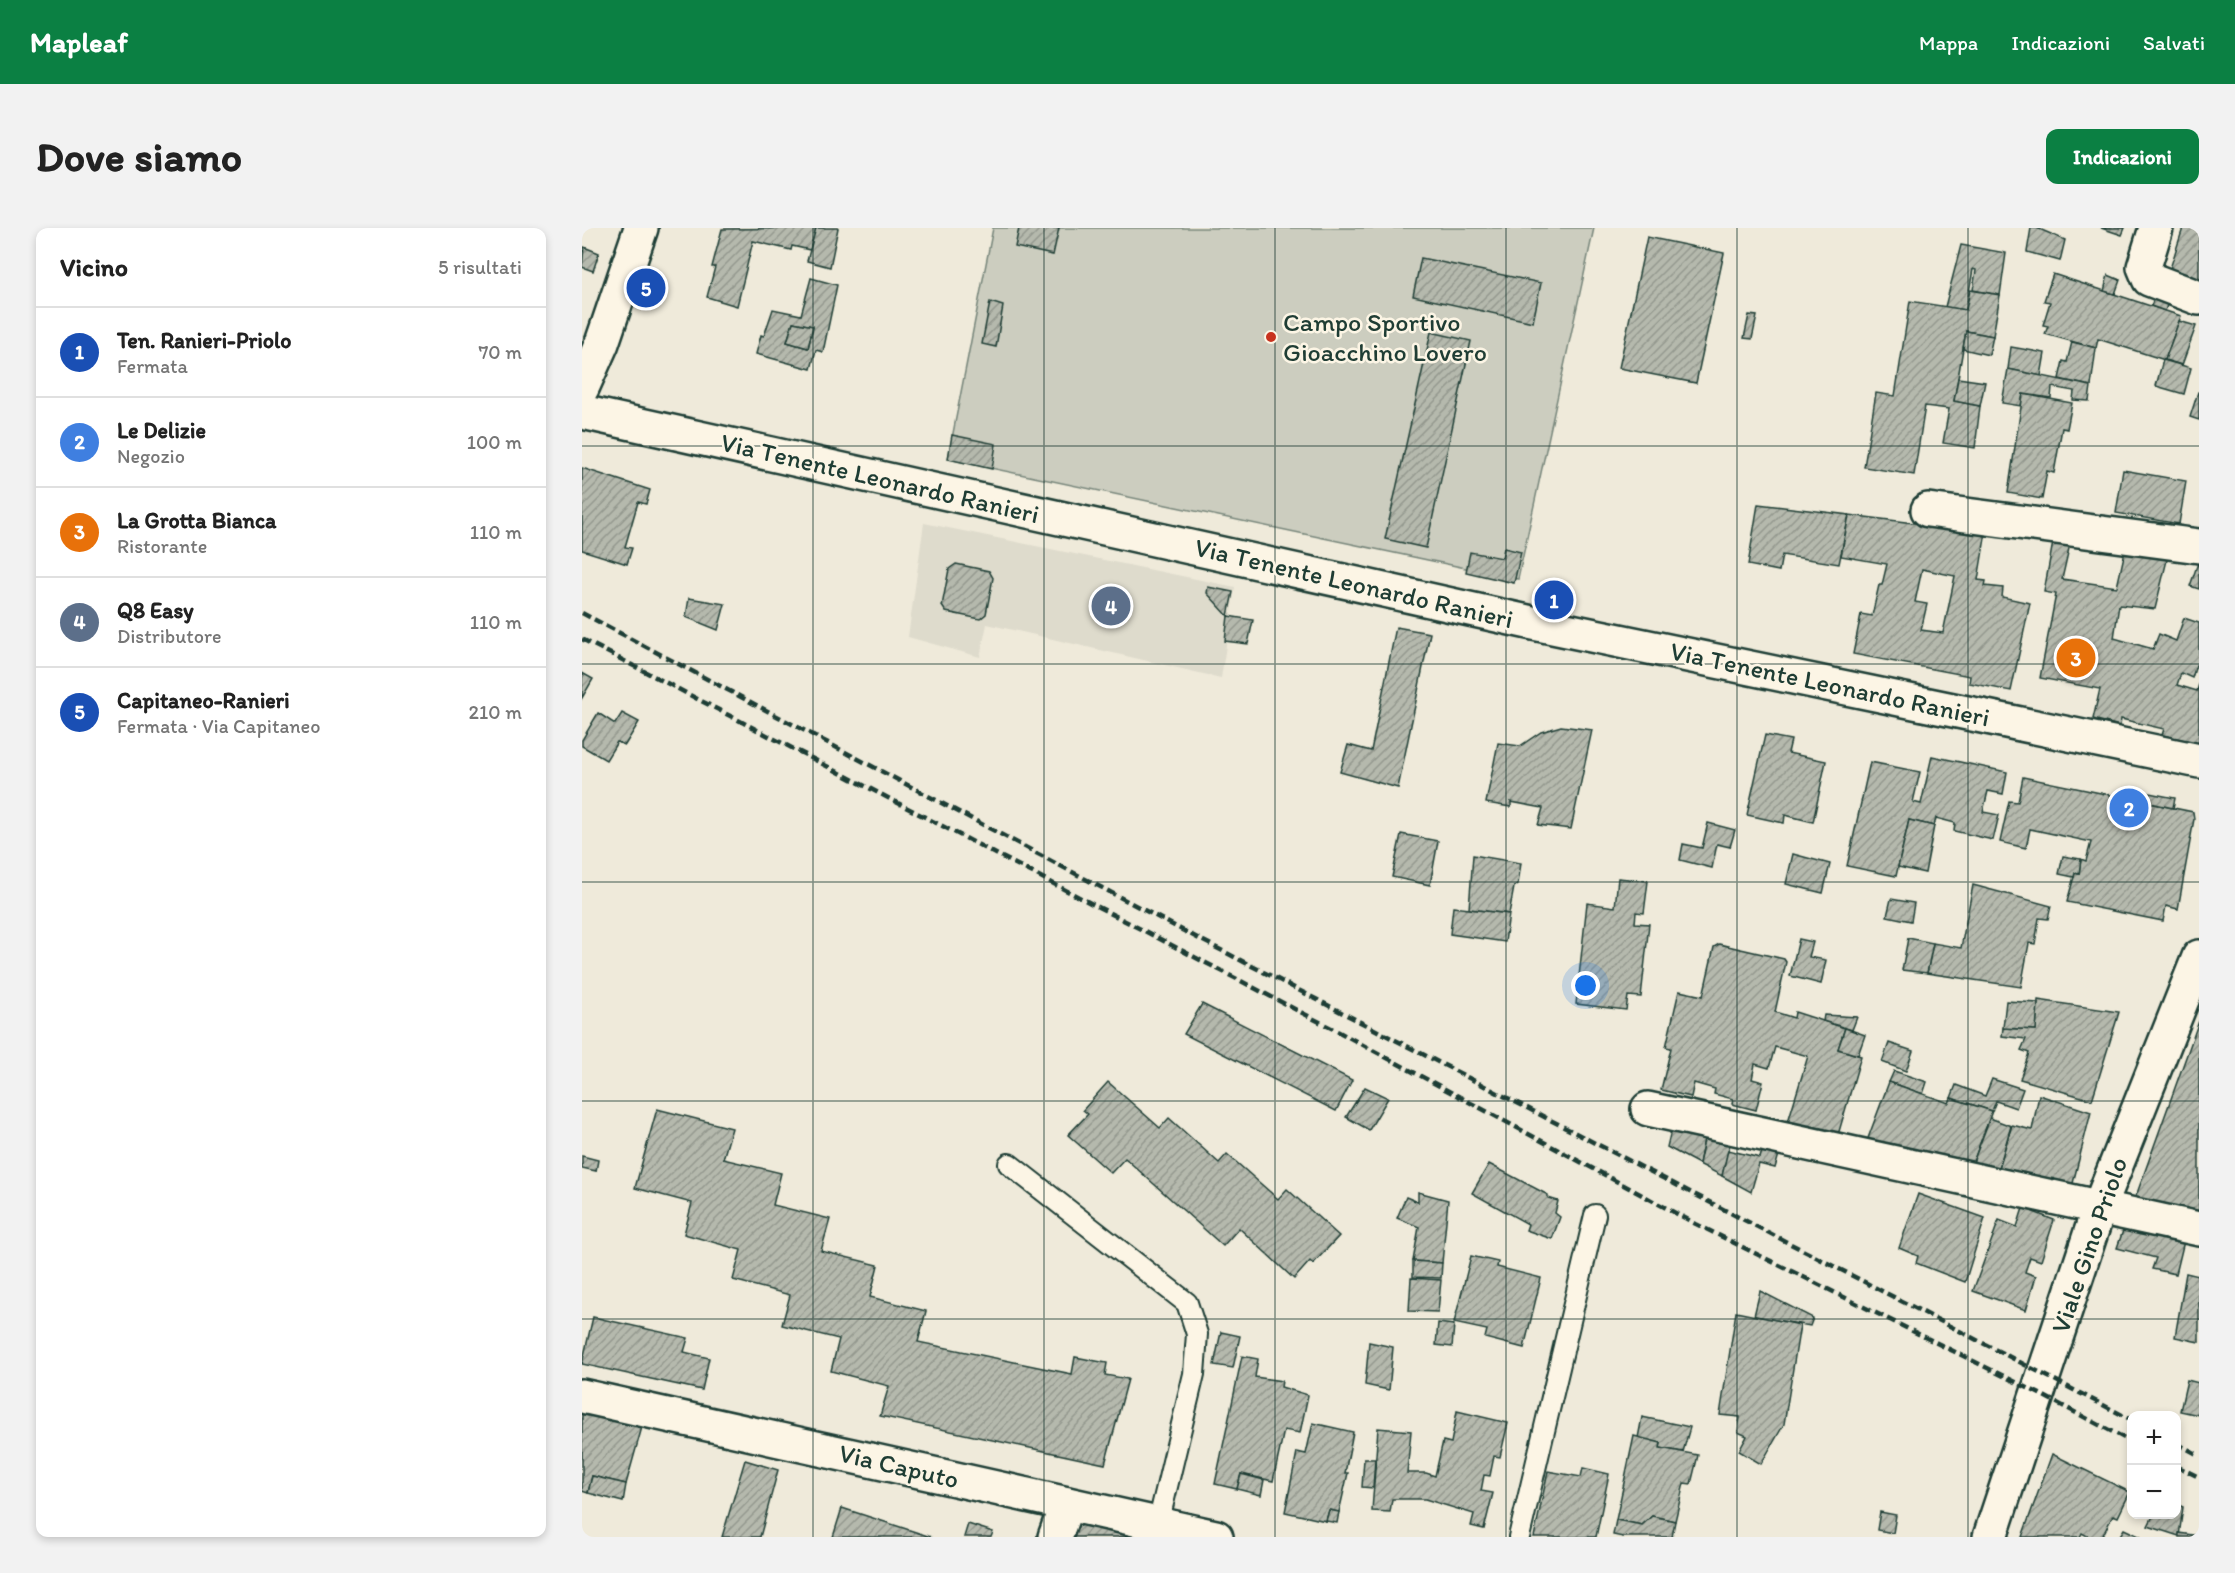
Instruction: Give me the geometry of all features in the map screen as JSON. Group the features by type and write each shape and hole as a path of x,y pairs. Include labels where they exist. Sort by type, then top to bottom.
{"street":[{"path":"582,388 592,340 641,228"},
{"path":"2153,235 2144,267 2149,279 2199,298"},
{"name":"Via Tenente Leonardo Ranieri","path":"582,412 1528,622 2199,761"},
{"path":"1928,510 2199,546"},
{"name":"Viale Gino Priolo","path":"1990,1537 2099,1208 2199,957"},
{"path":"1648,1109 2199,1229"},
{"name":"Via Caputo","path":"582,1396 1067,1503 1173,1530 1216,1537"},
{"path":"1055,1537 1067,1503"}],"lane":[{"path":"1009,1164 1186,1303 1197,1334 1194,1374 1173,1530"},
{"path":"1520,1537 1595,1215"}],"shaded area":[{"name":"Campo Sportivo Gioacchino Lovero","path":"993,228 1594,228 1518,579 948,459"},
{"path":"924,523 1235,587 1221,678 987,624 980,657 908,637"}],"building":[{"path":"816,228 810,250 792,246 791,250 753,241 737,306 707,297 722,229"},
{"path":"816,228 838,228 830,267 807,261"},
{"path":"1019,228 1059,228 1053,255 1015,247"},
{"path":"2031,228 2037,228 2065,240 2060,261 2027,252"},
{"path":"2101,228 2125,228 2122,235"},
{"path":"2183,228 2199,228 2199,287 2168,275"},
{"path":"1647,237 1724,253 1696,383 1619,368"},
{"path":"1961,245 2006,253 2000,295 1973,290 1976,270 1973,269 1966,310 1945,307"},
{"path":"584,247 599,253 593,271 582,267"},
{"path":"1421,258 1541,283 1533,322 1413,296"},
{"path":"2053,274 2181,316 2165,360 2098,339 2096,348 2045,334 2048,326 2043,325 2050,302 2044,301"},
{"path":"2108,275 2120,280 2115,294 2104,291"},
{"path":"811,278 837,285 823,352 816,350 811,369 756,354 761,335 764,336 773,309 801,315","holes":["793,322 813,326 808,348 787,342"]},
{"path":"1970,290 2000,295 1993,336 1966,331 1954,401 1980,406 1975,448 1943,443 1949,409 1925,406 1914,475 1864,467 1876,393 1895,396 1910,301 1966,310"},
{"path":"2154,298 2168,302 2165,311 2151,306"},
{"path":"990,302 1003,306 996,347 982,344"},
{"path":"1749,315 1757,316 1752,339 1744,338"},
{"path":"2179,321 2196,326 2182,365 2165,360"},
{"path":"793,322 813,326 808,348 787,342"},
{"path":"1966,331 1993,336 1989,355 1963,349"},
{"path":"1431,332 1471,341 1426,548 1385,539"},
{"path":"2072,342 2096,348 2091,386 2059,379 2063,361 2067,362"},
{"path":"2011,347 2045,353 2041,376 2008,369"},
{"path":"2163,360 2191,368 2184,394 2156,386"},
{"path":"2008,369 2091,386 2089,401 2073,400 2074,391 2052,387 2051,398 2023,394 2021,406 2002,403"},
{"path":"1958,378 1985,382 1980,406 1954,401"},
{"path":"2199,392 2199,420 2190,417"},
{"path":"2023,394 2072,403 2067,429 2062,428 2054,473 2047,471 2042,499 2008,493"},
{"path":"952,435 996,444 992,469 948,459"},
{"path":"582,468 650,490 646,504 638,502 625,547 632,548 627,564 582,550"},
{"path":"2123,470 2186,481 2179,524 2116,513"},
{"path":"1758,504 1849,515 1839,564 1782,555 1779,571 1748,565"},
{"path":"1849,515 1986,532 1978,580 1986,581 1985,586 2003,588 2002,597 2030,603 2011,691 1969,683 1970,676 1853,654 1861,614 1872,616 1879,585 1882,585 1887,564 1841,556","holes":["1922,569 1955,576 1943,633 1921,630 1927,604 1915,602"]},
{"path":"2053,542 2070,544 2062,579 2117,587 2125,551 2168,556 2155,609 2119,605 2114,638 2153,649 2159,634 2176,641 2184,618 2199,623 2199,666 2196,665 2192,678 2181,673 2177,685 2197,691 2199,684 2199,743 2162,735 2164,729 2121,719 2120,726 2093,719 2100,689 2040,678 2056,594 2044,592"},
{"path":"1504,548 1521,552 1514,583 1466,572 1470,552 1502,558"},
{"path":"2199,560 2199,589 2190,586"},
{"path":"956,564 989,571 993,578 986,614 980,619 946,612 942,606 949,569"},
{"path":"1208,587 1233,592 1228,616 1207,593"},
{"path":"689,598 725,604 718,630 686,617"},
{"path":"1228,616 1253,620 1248,644 1225,641"},
{"path":"1396,627 1430,633 1398,788 1340,772 1348,745 1371,751"},
{"path":"582,673 593,679 582,698"},
{"path":"598,713 615,724 622,713 639,722 625,745 617,742 606,760 582,746 582,740"},
{"path":"1561,726 1592,730 1571,829 1538,825 1543,808 1511,802 1511,807 1486,803 1498,743 1520,746 1541,732"},
{"path":"1765,735 1791,740 1788,753 1826,761 1813,822 1785,815 1784,823 1747,815"},
{"path":"1932,756 2007,772 2003,794 1988,791 1983,812 1999,815 1993,840 1954,831 1955,823 1936,818 1934,826 1909,820 1896,876 1847,866 1870,762 1920,772 1913,802 1921,804"},
{"path":"2023,777 2193,812 2194,819 2178,909 2166,906 2163,921 2067,902 2075,873 2079,874 2081,859 2086,861 2091,842 2030,829 2026,848 2000,842 2009,801 2018,802"},
{"path":"2149,793 2175,798 2173,808 2146,802"},
{"path":"1909,820 1934,826 1925,873 1898,867"},
{"path":"1708,823 1735,830 1730,847 1717,844 1712,868 1680,860 1683,844 1702,848"},
{"path":"1401,834 1438,841 1430,885 1392,877"},
{"path":"1793,854 1830,864 1823,893 1786,884"},
{"path":"1473,855 1521,863 1518,884 1514,887 1509,914 1469,909"},
{"path":"2063,856 2081,859 2079,874 2075,873 2074,877 2059,874"},
{"path":"1618,878 1648,881 1644,913 1636,912 1635,923 1649,924 1641,997 1628,996 1626,1010 1576,1004 1587,903 1615,907"},
{"path":"1973,885 2051,906 2048,919 2039,918 2035,944 2029,943 2021,987 1927,973 1933,943 1961,948"},
{"path":"1891,899 1914,903 1911,921 1887,916"},
{"path":"1453,907 1509,914 1505,942 1450,934"},
{"path":"1908,938 1933,943 1927,973 1902,970"},
{"path":"1799,939 1813,942 1809,957 1826,960 1821,984 1790,976"},
{"path":"1719,944 1784,959 1786,962 1775,1012 1794,1018 1795,1012 1845,1028 1838,1049 1861,1056 1838,1135 1787,1125 1808,1056 1775,1047 1769,1068 1755,1064 1752,1079 1763,1082 1756,1110 1732,1104 1733,1099 1714,1094 1715,1089 1694,1083 1691,1097 1661,1090 1671,1048 1666,1047 1679,991 1703,996 1714,947"},
{"path":"2038,1000 2119,1012 2092,1100 2020,1079 2029,1053 2021,1050 2026,1039 2002,1036 2003,1028 2036,1030"},
{"path":"2006,1001 2038,1003 2036,1030 2003,1028"},
{"path":"1202,1004 1352,1080 1336,1111 1184,1034"},
{"path":"1824,1015 1857,1017 1852,1030 1823,1021"},
{"path":"2199,1021 2199,1213 2135,1199"},
{"path":"1845,1028 1865,1035 1858,1055 1838,1049"},
{"path":"1889,1043 1913,1051 1906,1071 1882,1062"},
{"path":"1894,1071 1927,1082 1923,1094 1889,1082"},
{"path":"1992,1079 2023,1089 2016,1108 1996,1101 1992,1111 1951,1098 1956,1085 1985,1096"},
{"path":"1108,1082 1160,1128 1169,1118 1219,1163 1227,1154 1278,1199 1287,1189 1339,1236 1313,1264 1310,1261 1294,1279 1239,1228 1223,1246 1125,1158 1111,1173 1068,1135 1088,1114 1083,1110"},
{"path":"1889,1082 1949,1103 1951,1098 1992,1111 1972,1165 1867,1141"},
{"path":"1365,1087 1388,1098 1369,1130 1346,1117"},
{"path":"2039,1095 2091,1112 2072,1187 1998,1171 2012,1125 2032,1130"},
{"path":"657,1109 732,1128 723,1159 781,1173 773,1205 830,1219 821,1251 878,1265 870,1297 926,1311 918,1342 1072,1374 1075,1357 1107,1363 1105,1375 1128,1379 1105,1464 880,1416 889,1386 831,1371 839,1339 782,1325 790,1295 733,1280 741,1250 684,1234 692,1203 635,1188"},
{"path":"1990,1118 2011,1126 1998,1171 1972,1165"},
{"path":"1673,1122 1706,1130 1699,1164 1667,1147"},
{"path":"1706,1130 1732,1136 1722,1176 1699,1164"},
{"path":"1763,1147 1780,1151 1775,1168 1759,1164 1751,1192 1722,1176 1728,1150 1760,1158"},
{"path":"582,1156 598,1160 596,1171 582,1168"},
{"path":"1489,1164 1548,1195 1548,1198 1558,1201 1555,1213 1560,1217 1552,1239 1526,1230 1528,1224 1472,1193"},
{"path":"1418,1192 1448,1200 1442,1263 1413,1261 1419,1227 1397,1218 1406,1197 1418,1202"},
{"path":"1918,1194 1985,1218 1965,1282 1916,1263 1918,1256 1899,1248"},
{"path":"2023,1208 2054,1220 2041,1261 2030,1257 2025,1272 2036,1276 2026,1310 1973,1291 1999,1220 2017,1227"},
{"path":"2126,1222 2185,1237 2176,1274 2152,1269 2156,1258 2117,1248"},
{"path":"1471,1256 1498,1262 1497,1267 1541,1278 1524,1348 1485,1338 1487,1330 1454,1323"},
{"path":"1413,1261 1442,1263 1441,1278 1413,1277"},
{"path":"2186,1273 2199,1276 2199,1342 2175,1337"},
{"path":"1411,1278 1441,1280 1438,1312 1409,1311"},
{"path":"1760,1291 1813,1318 1810,1326 1754,1316"},
{"path":"1736,1312 1800,1325 1784,1424 1761,1464 1739,1451 1747,1436 1738,1432 1740,1417 1720,1415"},
{"path":"593,1317 688,1338 684,1352 709,1358 702,1390 582,1364"},
{"path":"1438,1323 1454,1325 1452,1347 1436,1345"},
{"path":"1221,1332 1240,1336 1233,1368 1214,1365"},
{"path":"1369,1342 1393,1347 1389,1390 1365,1385"},
{"path":"1242,1356 1258,1359 1255,1377 1282,1381 1281,1387 1308,1395 1300,1433 1284,1430 1273,1481 1241,1474 1237,1489 1215,1484"},
{"path":"2187,1380 2199,1383 2199,1415 2180,1411"},
{"path":"1457,1411 1508,1423 1500,1457 1494,1456 1490,1476 1484,1475 1481,1491 1493,1493 1484,1529 1471,1526 1474,1514 1425,1499 1392,1499 1390,1512 1372,1511 1378,1428 1411,1431 1407,1473 1426,1473 1435,1476 1443,1441 1451,1443"},
{"path":"582,1413 642,1427 626,1484 592,1476 588,1493 582,1491"},
{"path":"1642,1417 1690,1427 1683,1452 1660,1448 1661,1443 1638,1438"},
{"path":"1313,1423 1353,1432 1345,1473 1348,1473 1339,1512 1329,1510 1326,1521 1285,1512 1297,1452 1306,1454"},
{"path":"1634,1436 1661,1443 1660,1448 1698,1455 1691,1484 1684,1483 1675,1521 1652,1516 1642,1525 1616,1520"},
{"path":"2052,1454 2127,1491 2127,1498 2118,1517 2113,1515 2102,1537 2089,1537 2082,1533 2080,1537 2022,1537"},
{"path":"1364,1459 1375,1459 1373,1488 1362,1487"},
{"path":"745,1460 778,1470 760,1537 722,1537"},
{"path":"1583,1468 1609,1474 1596,1537 1534,1537 1548,1471 1581,1477"},
{"path":"1241,1474 1264,1480 1261,1495 1237,1489"},
{"path":"592,1476 626,1484 623,1502 588,1493"},
{"path":"2181,1506 2183,1507 2179,1536 2148,1526 2152,1519 2181,1519"},
{"path":"842,1508 931,1537 833,1537"},
{"path":"1329,1510 1339,1512 1337,1523 1326,1521"},
{"path":"1880,1512 1896,1515 1893,1533 1877,1530"},
{"path":"1652,1516 1675,1521 1672,1537 1613,1535 1616,1520 1642,1525"},
{"path":"1073,1522 1139,1537 1068,1537"},
{"path":"968,1524 993,1532 991,1537 964,1537"},
{"path":"2124,1529 2141,1537 2119,1537"},
{"path":"2179,1533 2199,1536 2199,1537 2179,1537"}],"railway":[{"path":"582,613 1182,930 2127,1417"},
{"path":"582,639 1339,1032 1696,1224 2127,1439"},
{"path":"2181,1446 2199,1455"},
{"path":"2181,1468 2199,1477"}],"place":[{"name":"Capitaneo-Ranieri","path":"646,288"},
{"name":"Campo Sportivo Gioacchino Lovero","path":"1271,337"},
{"name":"Ten. Ranieri-Priolo","path":"1554,600"},
{"name":"Q8 Easy","path":"1111,606"},
{"name":"La Grotta Bianca","path":"2076,658"},
{"name":"Le Delizie","path":"2129,808"}]}
